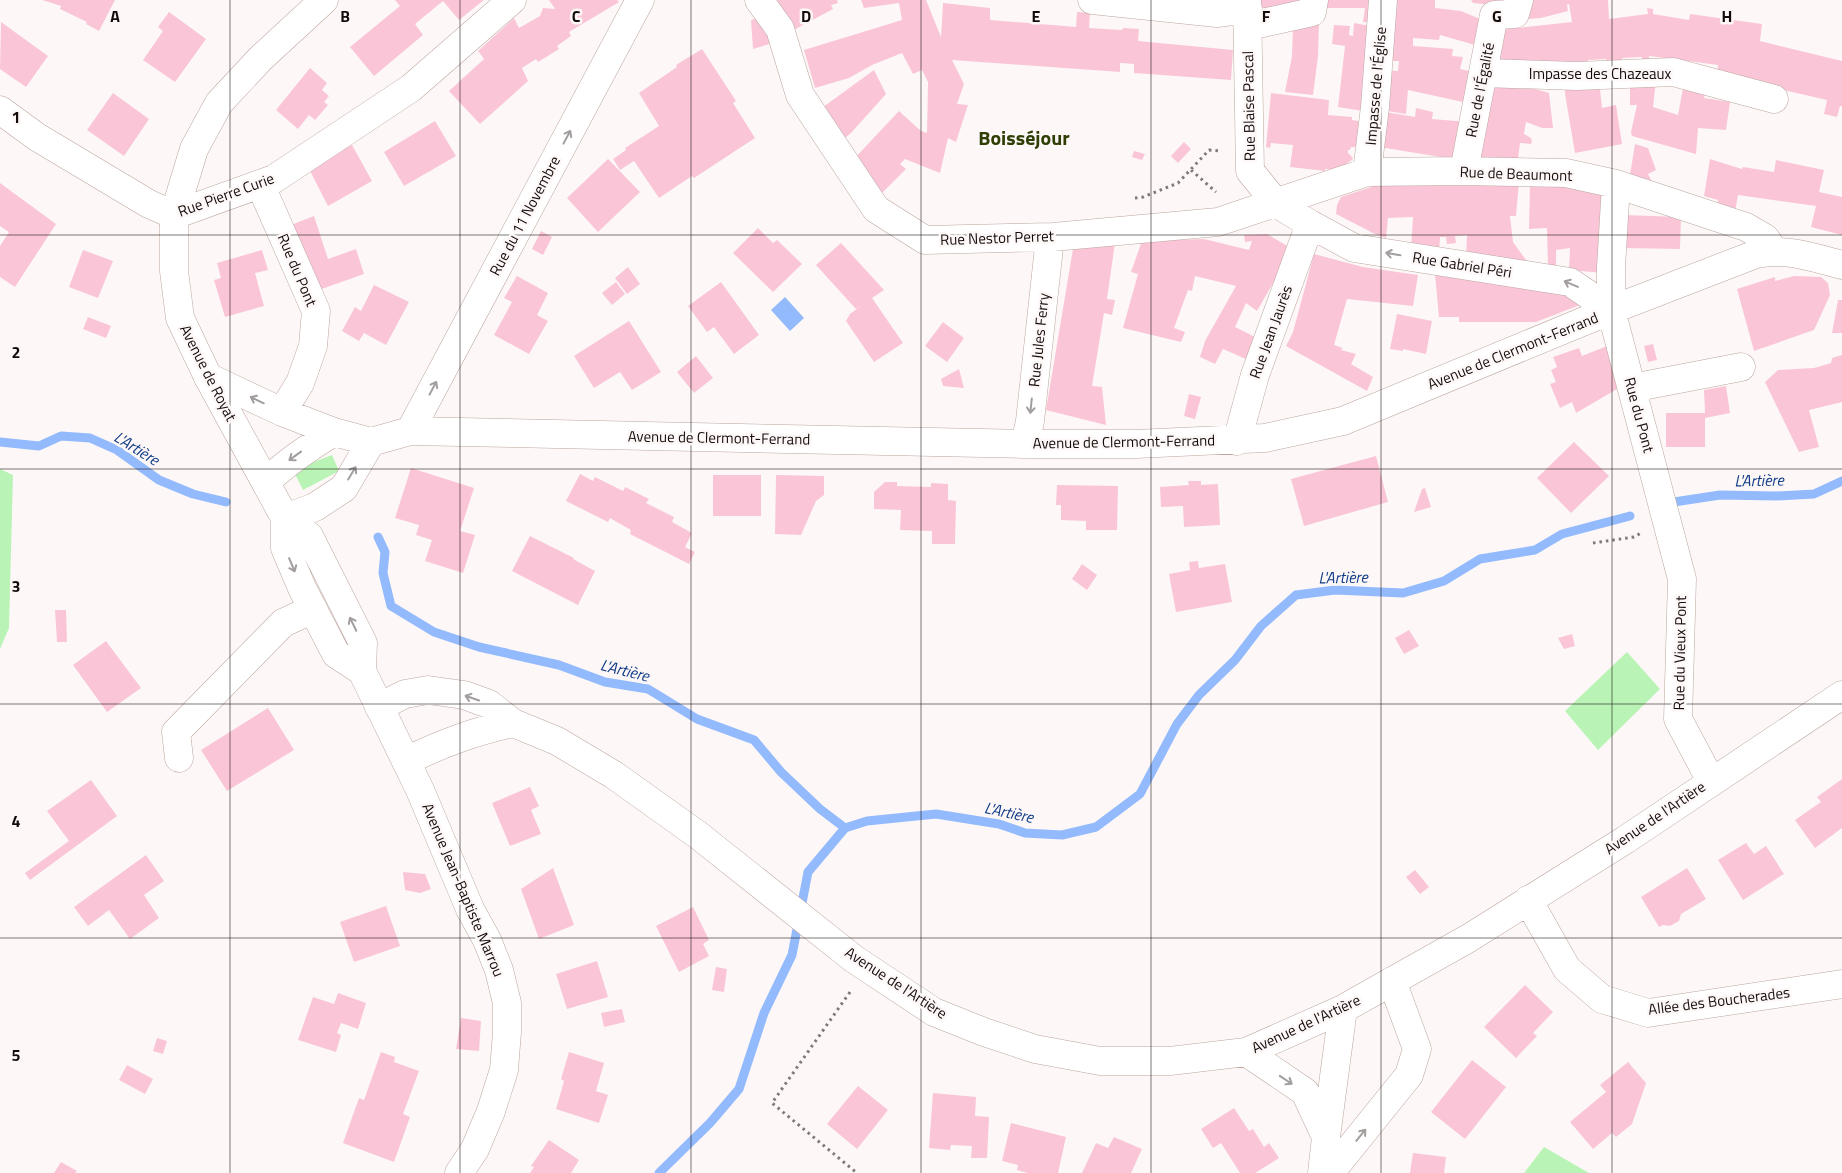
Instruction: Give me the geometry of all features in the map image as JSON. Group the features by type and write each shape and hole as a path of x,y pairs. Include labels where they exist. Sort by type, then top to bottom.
{"street":[{"name":"Avenue de Royat","path":"324,0 261,58 218,103 194,149 174,215 174,271 180,318 208,377 285,518 309,536 363,644 362,671"},
{"name":"Rue Pierre Curie","path":"0,110 37,137 148,204 174,215 274,179 411,88 512,0"},
{"name":"Rue du 11 Novembre","path":"410,431 640,0"},
{"name":"Rue Nestor Perret","path":"759,0 780,29 800,95 876,209 925,240 1053,237 1218,222 1276,203"},
{"path":"1092,0 1217,13 1312,12 1314,0"},
{"name":"Impasse de l'Église","path":"1368,172 1384,0"},
{"name":"Rue de l'Égalité","path":"1464,171 1494,15 1515,14 1519,0"},
{"name":"Rue Blaise Pascal","path":"1248,12 1250,171 1276,203 1310,224"},
{"name":"Impasse des Chazeaux","path":"1483,73 1577,76 1673,72 1774,99"},
{"name":"Rue de Beaumont","path":"1276,203 1368,172 1464,171 1566,174 1616,184 1746,227 1765,238 1774,250"},
{"name":"Rue du Pont","path":"260,184 316,311 313,346 300,383 282,412"},
{"name":"Rue du Pont","path":"1616,184 1611,268 1611,310 1666,520"},
{"name":"Rue Gabriel Péri","path":"1310,224 1354,248 1570,282 1611,310"},
{"name":"Rue Jean Jaurès","path":"1238,441 1255,375 1310,224"},
{"name":"Rue Jules Ferry","path":"1025,444 1030,421 1050,247 1053,237"},
{"name":"Avenue de Clermont-Ferrand","path":"371,442 410,431 1025,444 1136,444 1238,441 1265,438 1343,421 1611,310 1739,260 1774,250 1805,255 1842,265"},
{"path":"1632,388 1741,367"},
{"path":"208,377 282,412 334,432 371,442 344,488 315,507 285,518"},
{"path":"266,482 295,456 334,432"},
{"name":"Avenue de Royat","path":"285,518 285,548 313,609 336,654 362,671"},
{"name":"Rue du Vieux Pont","path":"1666,520 1682,579 1678,719 1711,781"},
{"path":"179,758 176,732 283,623 313,609"},
{"name":"Avenue Jean-Baptiste Marrou","path":"362,671 406,761 470,909 500,970 507,1003 504,1070 491,1111 475,1148 458,1173"},
{"name":"Avenue de l'Artière","path":"379,707 405,694 428,690 464,696 489,704 513,723 557,741 614,775 698,834 867,968 934,1012 984,1032 1035,1049 1100,1061 1170,1061 1246,1052 1343,1009 1469,938 1625,840 1842,695"},
{"path":"406,761 430,749 474,732 513,723"},
{"name":"Allée des Boucherades","path":"1528,900 1567,969 1602,999 1648,1013 1842,984"},
{"path":"1330,1173 1409,1075 1417,1049 1392,981"},
{"path":"1322,1173 1343,1009"},
{"path":"1246,1052 1305,1092 1326,1137"}],"path":[{"path":"1128,199 1143,197 1178,183 1209,150 1250,152"},
{"path":"1191,170 1216,192"},
{"path":"1593,543 1634,537"},
{"path":"857,1173 772,1103 867,968"}],"green space":[{"path":"332,455 339,471 303,490 293,470"},
{"path":"0,469 13,475 9,628 0,649"},
{"path":"1627,652 1660,689 1598,750 1565,711"},
{"path":"1544,1147 1589,1173 1524,1173"}],"water":[{"path":"785,297 804,318 790,331 771,310"}],"building":[{"path":"42,0 115,0 99,31 86,24 87,22 60,9 61,6"},
{"path":"395,0 484,0 459,20 443,1 415,24 423,35 374,76 350,47 400,6"},
{"path":"549,0 617,0 619,2 569,32 571,36 557,46 559,49 538,62 536,59 522,68 528,81 480,124 449,91 484,59 478,51 514,18 519,28 540,16 543,8 555,9"},
{"path":"773,0 837,0 838,3 831,5 833,9 792,31"},
{"path":"861,0 926,0 941,37 943,3 990,8 990,20 1076,27 1077,12 1090,13 1089,28 1139,29 1138,41 1233,50 1231,80 1134,73 1134,64 1120,63 1120,72 952,60 964,84 957,104 968,105 956,142 948,138 940,173 905,159 900,164 906,169 881,194 852,161 899,111 921,131 927,133 928,82 922,70 913,74 902,53 872,65 849,78 815,88 804,50 902,20 899,3 864,8"},
{"path":"1256,0 1307,0 1260,13"},
{"path":"1321,0 1377,0 1377,23 1363,22 1365,8 1320,8"},
{"path":"1390,0 1435,0 1435,8 1461,11 1487,22 1475,45 1440,35 1439,40 1413,38 1413,46 1453,49 1452,56 1463,57 1460,69 1478,73 1472,104 1408,90 1406,114 1381,110 1383,70 1398,71 1399,61 1384,61"},
{"path":"1471,0 1505,0 1503,6 1473,3"},
{"path":"1532,0 1608,0 1609,19 1648,14 1647,8 1653,9 1653,14 1689,20 1690,14 1762,24 1760,41 1842,61 1842,106 1840,106 1837,117 1824,114 1827,100 1717,75 1718,65 1681,60 1682,68 1664,64 1665,58 1649,56 1649,65 1642,65 1642,57 1622,58 1623,68 1607,68 1606,59 1588,60 1588,69 1493,64 1498,30 1572,22 1569,4 1567,5 1568,11 1541,18 1528,19 1528,8"},
{"path":"169,12 206,39 175,82 143,60 163,31 158,27"},
{"path":"765,16 776,42 753,49 751,20"},
{"path":"1,22 48,56 26,87 0,69"},
{"path":"1319,22 1318,56 1313,95 1285,92 1292,56 1293,26"},
{"path":"1354,23 1376,27 1369,112 1338,107 1345,46 1332,44 1334,25 1350,26 1349,35 1353,36"},
{"path":"702,49 736,101 733,103 755,138 694,178 692,176 659,198 634,161 620,170 613,159 626,150 625,148 659,126 639,93 677,67 676,65"},
{"path":"310,68 327,83 322,90 329,96 324,102 328,105 315,120 309,115 298,129 276,110"},
{"path":"874,70 886,94 851,133 839,143 819,110"},
{"path":"1599,80 1602,108 1616,105 1622,144 1575,153 1565,94 1565,81"},
{"path":"1630,80 1656,80 1653,107 1678,115 1683,88 1705,93 1704,98 1730,102 1726,130 1698,128 1696,154 1632,136 1631,132 1637,105 1630,105"},
{"path":"1494,87 1529,87 1549,93 1553,128 1542,128 1526,122 1524,134 1531,138 1532,141 1531,144 1520,143 1517,167 1477,165"},
{"path":"113,93 149,119 124,156 87,130"},
{"path":"1271,93 1329,100 1328,115 1352,117 1352,120 1358,121 1361,125 1359,143 1348,150 1348,153 1353,158 1347,163 1346,167 1342,170 1325,169 1325,171 1290,167 1293,145 1271,143 1270,148 1266,147"},
{"path":"1416,108 1433,112 1432,119 1468,122 1453,159 1379,147 1380,111 1415,117"},
{"path":"435,121 456,156 404,186 384,152"},
{"path":"1184,142 1191,149 1178,163 1171,156"},
{"path":"1635,144 1648,148 1656,170 1648,174 1653,184 1629,181"},
{"path":"352,145 372,181 328,206 308,167"},
{"path":"1134,151 1145,154 1142,160 1132,157"},
{"path":"608,159 640,192 598,232 567,198"},
{"path":"1710,159 1742,169 1743,167 1774,172 1776,160 1824,170 1819,192 1842,197 1842,235 1811,227 1816,206 1738,195 1735,212 1717,206 1718,200 1704,196"},
{"path":"1519,182 1516,216 1510,216 1513,242 1531,267 1466,257 1467,235 1455,236 1456,243 1447,244 1446,237 1440,237 1439,253 1411,248 1413,217 1388,218 1386,238 1336,214 1337,205 1341,197 1374,186"},
{"path":"1530,182 1601,184 1604,273 1569,270 1570,248 1556,250 1556,270 1548,268 1547,228 1529,229"},
{"path":"0,183 56,224 15,287 0,277 0,246 9,232 0,226"},
{"path":"1624,215 1681,217 1680,249 1622,248"},
{"path":"314,216 328,259 356,249 364,274 313,292 291,225"},
{"path":"758,228 773,243 777,240 802,264 773,292 733,253"},
{"path":"541,231 552,237 543,255 532,249"},
{"path":"1267,234 1289,247 1283,266 1257,311 1246,303 1235,327 1259,339 1248,360 1223,349 1215,364 1200,357 1205,341 1236,286 1195,276 1192,291 1188,290 1174,328 1185,332 1181,342 1123,328 1138,274 1131,272 1142,241 1204,239 1249,250 1252,241 1245,242 1244,235"},
{"path":"841,243 884,290 872,298 903,343 874,362 846,321 850,314 862,305 856,309 816,265"},
{"path":"1074,243 1115,243 1107,299 1115,300 1112,315 1104,313 1092,386 1102,387 1106,425 1046,410"},
{"path":"83,250 113,261 98,298 69,287"},
{"path":"262,250 268,270 255,273 264,306 225,317 214,280 221,278 217,263"},
{"path":"1314,254 1363,267 1418,275 1413,306 1347,299 1334,345 1343,348 1341,350 1356,354 1351,364 1373,377 1367,391 1286,346 1293,332"},
{"path":"628,267 640,284 627,294 615,278"},
{"path":"1435,274 1575,294 1580,305 1536,322 1459,322 1459,317 1439,317"},
{"path":"517,276 548,293 537,315 548,321 529,354 494,335 512,302 504,298"},
{"path":"1794,276 1821,277 1828,283 1830,295 1814,330 1754,351 1737,289 1775,277 1775,281"},
{"path":"616,282 625,294 612,305 602,293"},
{"path":"721,282 759,335 734,354 714,327 707,332 688,306"},
{"path":"374,285 409,302 386,345 364,333 359,341 342,331 355,307 361,311"},
{"path":"1838,300 1842,300 1842,333 1832,333"},
{"path":"1397,314 1432,321 1426,354 1403,349 1403,351 1390,349"},
{"path":"88,317 111,326 106,338 83,329"},
{"path":"629,321 661,372 632,390 620,372 594,388 574,356"},
{"path":"943,322 964,338 947,362 925,346"},
{"path":"1653,344 1657,360 1648,362 1644,346"},
{"path":"1607,346 1617,389 1576,413 1572,402 1560,408 1550,384 1556,382 1551,370 1557,367 1553,357 1579,348 1582,356"},
{"path":"1842,355 1842,402 1809,410 1819,447 1799,452 1765,382 1778,370 1814,368 1831,363 1832,358"},
{"path":"696,356 713,378 694,393 677,372"},
{"path":"959,369 964,388 943,386 941,379"},
{"path":"1726,386 1730,413 1705,418 1705,447 1666,447 1666,413 1705,413 1704,390"},
{"path":"1189,394 1201,397 1195,419 1184,416"},
{"path":"1574,442 1609,476 1571,513 1537,478"},
{"path":"1376,456 1388,502 1304,526 1291,479"},
{"path":"411,468 474,488 460,531 475,535 463,573 425,561 432,540 416,535 419,525 395,518"},
{"path":"580,474 593,481 595,477 623,491 625,487 649,499 646,503 674,517 672,522 692,533 685,547 695,552 689,564 630,534 631,530 610,518 608,522 566,501"},
{"path":"713,475 761,475 761,516 713,516"},
{"path":"776,475 824,476 824,495 816,501 801,535 775,534"},
{"path":"1188,481 1201,481 1201,485 1218,484 1220,525 1184,527 1183,506 1161,507 1160,487 1189,485"},
{"path":"885,482 897,482 897,486 931,487 931,483 948,484 948,500 956,501 955,544 932,544 932,531 900,530 901,510 874,509 874,492"},
{"path":"1057,485 1118,486 1117,530 1086,530 1086,521 1061,520 1061,505 1056,505"},
{"path":"1425,488 1431,507 1414,512 1422,489"},
{"path":"530,536 595,571 578,605 512,571"},
{"path":"1198,561 1199,568 1225,564 1232,602 1176,612 1169,574 1190,570 1189,562"},
{"path":"1082,564 1097,575 1087,590 1072,579"},
{"path":"55,610 66,610 67,642 57,642"},
{"path":"1409,630 1419,646 1404,654 1395,638"},
{"path":"1572,634 1575,646 1564,649 1558,638"},
{"path":"106,641 141,688 107,712 73,665"},
{"path":"268,708 294,750 227,791 201,750"},
{"path":"1842,779 1842,828 1815,848 1795,820 1821,802 1817,797"},
{"path":"91,780 117,816 30,880 25,873 69,841 47,811"},
{"path":"530,787 539,806 531,810 541,834 510,846 492,803"},
{"path":"1746,843 1754,854 1766,846 1784,874 1743,900 1718,860"},
{"path":"146,855 164,881 144,895 159,918 130,939 109,910 88,926 74,907"},
{"path":"553,868 574,925 539,939 521,889"},
{"path":"1687,868 1706,899 1681,914 1679,921 1670,926 1663,925 1659,927 1641,897"},
{"path":"1415,870 1429,887 1420,894 1406,877"},
{"path":"403,872 425,874 431,889 420,893 405,890"},
{"path":"386,906 400,946 354,962 340,922"},
{"path":"693,907 709,940 703,944 709,956 679,972 656,926"},
{"path":"597,961 608,997 567,1009 556,974"},
{"path":"716,967 727,969 724,992 712,990"},
{"path":"1525,985 1553,1012 1533,1033 1537,1036 1516,1058 1484,1027"},
{"path":"338,993 366,1003 358,1029 341,1023 337,1033 341,1035 336,1052 298,1040 313,997 334,1004"},
{"path":"622,1009 625,1022 604,1027 601,1013"},
{"path":"461,1018 481,1021 479,1051 456,1049"},
{"path":"157,1038 167,1041 163,1054 153,1051"},
{"path":"381,1052 395,1057 394,1062 419,1071 403,1114 410,1117 394,1162 343,1143 359,1098 364,1100"},
{"path":"569,1052 604,1063 596,1091 608,1095 599,1123 556,1109 564,1081 561,1079"},
{"path":"1472,1060 1506,1087 1465,1139 1431,1112"},
{"path":"1628,1062 1646,1083 1632,1124 1616,1137 1612,1133 1593,1149 1570,1122 1606,1092 1600,1085"},
{"path":"127,1065 153,1079 145,1094 119,1080"},
{"path":"858,1086 888,1110 857,1149 827,1124"},
{"path":"933,1093 976,1097 975,1116 989,1117 987,1158 971,1158 972,1146 951,1145 950,1150 929,1148"},
{"path":"1234,1108 1249,1131 1253,1129 1264,1147 1269,1143 1279,1158 1255,1173 1240,1173 1221,1143 1213,1148 1201,1129"},
{"path":"1011,1123 1066,1137 1058,1173 1028,1173 1017,1170 1018,1165 1002,1161"},
{"path":"1114,1137 1142,1149 1131,1173 1082,1173 1096,1143 1108,1148"},
{"path":"549,1140 579,1160 571,1173 530,1173 534,1167 531,1166"},
{"path":"1413,1153 1446,1157 1444,1173 1410,1173"},
{"path":"61,1162 77,1171 75,1173 54,1173"}],"waterway":[{"name":"L'Artière","path":"0,442 39,446 61,436 90,438 117,450 159,480 193,494 226,502"},
{"name":"L'Artière","path":"1674,502 1720,495 1776,496 1814,494 1842,481"},
{"name":"L'Artière","path":"845,828 867,821 936,814 999,824 1025,833 1062,835 1096,827 1140,794 1177,724 1199,695 1235,660 1261,626 1296,595 1335,590 1403,593 1444,581 1480,559 1535,550 1562,534 1630,516"},
{"name":"L'Artière","path":"378,537 385,552 383,573 391,606 434,632 479,647 559,665 605,682 648,689 697,719 754,740 781,772 820,809 845,828"},
{"path":"659,1173 710,1123 739,1089 764,1013 792,955 808,872 845,828"}],"district":[{"name":"Boisséjour","path":"1024,138"}]}
